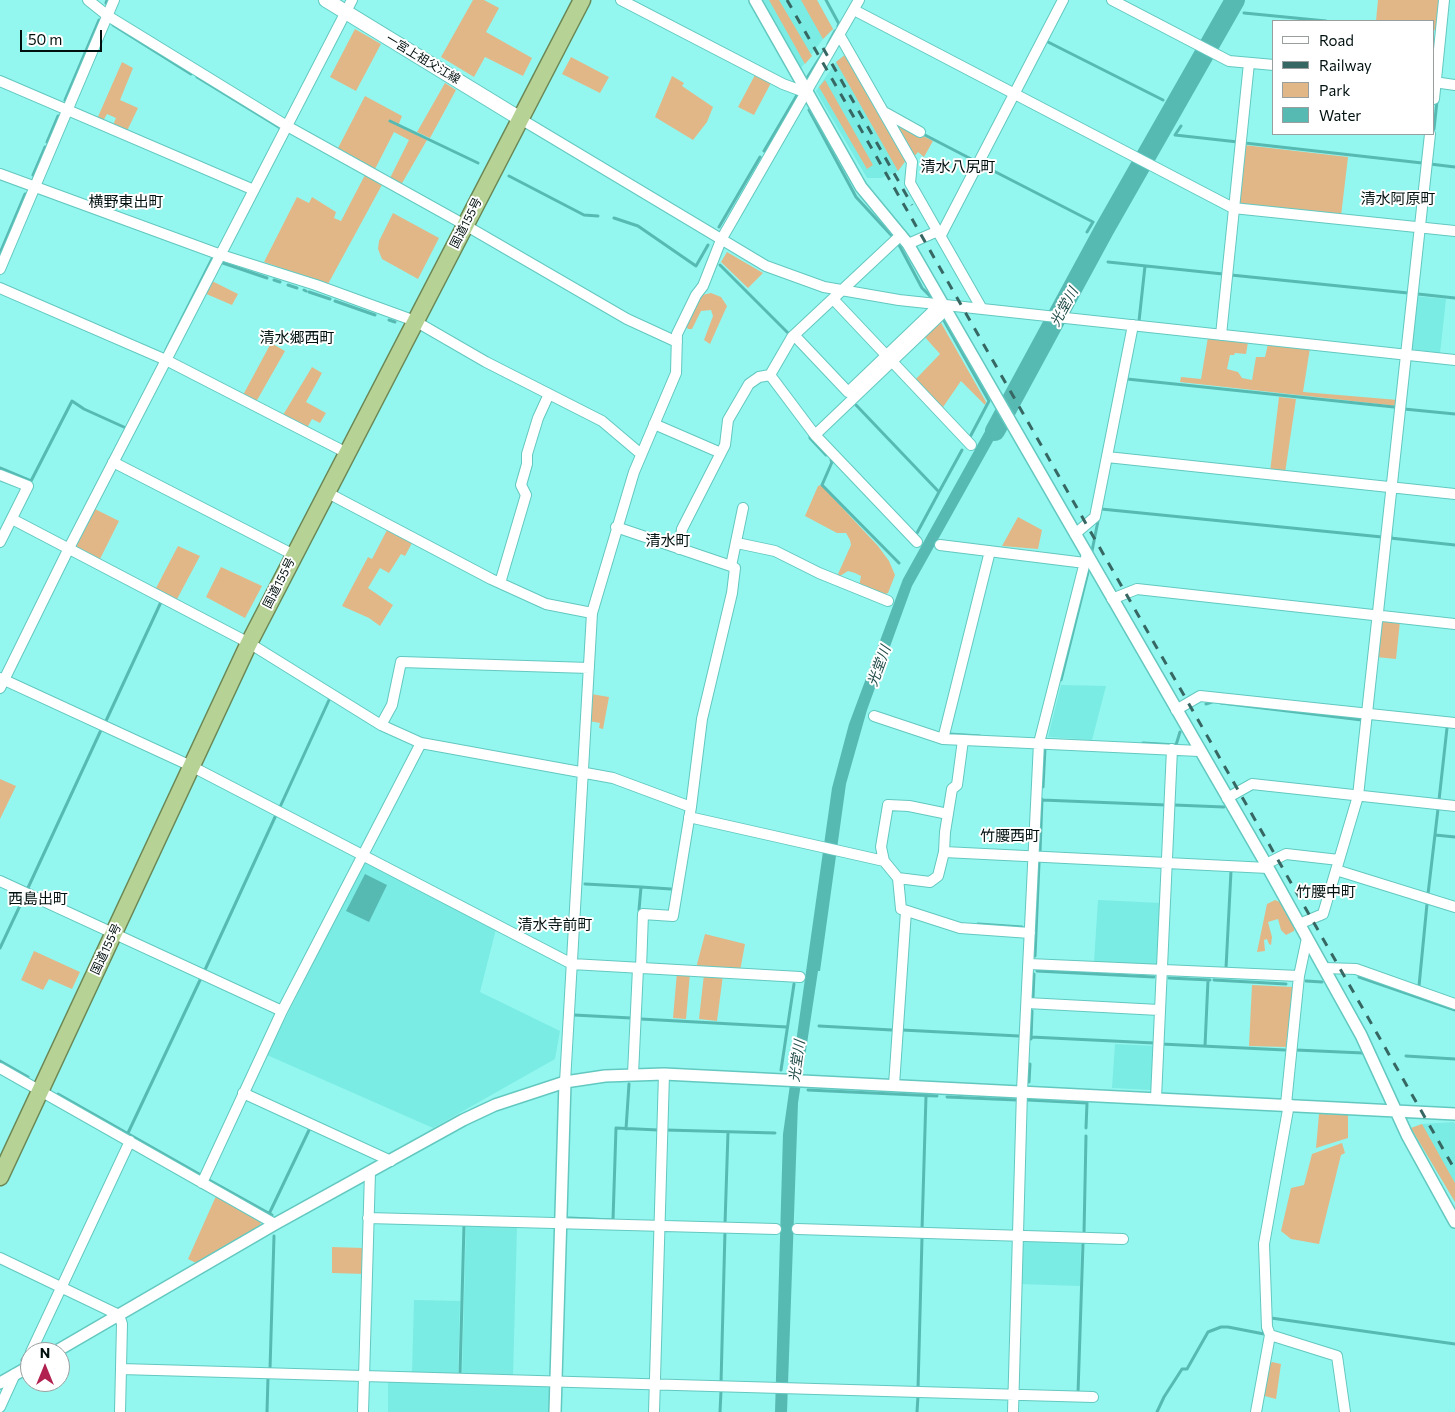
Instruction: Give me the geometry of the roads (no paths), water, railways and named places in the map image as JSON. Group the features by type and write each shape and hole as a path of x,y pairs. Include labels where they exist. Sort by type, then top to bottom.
{"highway":[{"name":"国道155号","path":"0,1177 249,643 519,118 582,0"}],"main road":[{"name":"一宮上祖父江線","path":"326,0 349,6 519,118"}],"street":[{"path":"88,0 108,16 287,126 465,225 627,319 677,342"},
{"path":"0,268 114,0"},
{"path":"621,0 782,84 807,93"},
{"path":"755,0 861,187 904,240 1010,419 1075,534 1086,559 1112,599 1267,866 1372,1054 1395,1110 1455,1222"},
{"path":"555,1412 565,1082 592,613 616,527 641,454 676,373 677,334 696,295 703,286 721,240 859,0"},
{"path":"939,233 1063,0"},
{"path":"1112,0 1229,61 1272,66"},
{"path":"1444,0 1435,82 1455,85"},
{"path":"349,6 1,682 191,766 572,964 800,977"},
{"path":"854,10 1233,208 1455,231"},
{"path":"840,36 886,113 912,162 910,183 982,309"},
{"path":"1221,335 1249,63"},
{"path":"0,81 254,190"},
{"path":"886,113 920,132"},
{"path":"519,118 766,266 824,287 942,306 1455,360"},
{"path":"1299,924 1323,914 1358,796 1430,135"},
{"path":"0,174 221,255 316,285 415,321 486,362 602,421 641,454"},
{"path":"679,549 682,529 725,445 728,420 749,384 759,377 770,375 794,335 841,291 904,240 939,233"},
{"path":"0,288 166,360 347,453"},
{"path":"833,299 971,445"},
{"path":"815,435 942,306"},
{"path":"1075,534 1095,517 1133,325"},
{"path":"794,335 848,392 889,358"},
{"path":"770,375 815,435 917,542"},
{"path":"500,583 526,495 521,485 527,464 527,454 538,418 549,394"},
{"path":"654,424 721,452"},
{"path":"1107,457 1455,494"},
{"path":"113,462 294,555"},
{"path":"0,475 28,486 0,542"},
{"path":"326,492 500,583 546,604 592,613"},
{"path":"731,566 743,508"},
{"path":"12,519 249,643 381,725 420,743 613,778 690,812 820,847 884,861"},
{"path":"616,527 735,568 732,593 702,719 690,812 673,916 643,914 633,1074"},
{"path":"737,543 775,551 819,573 888,601"},
{"path":"940,545 1086,559"},
{"path":"943,739 990,551"},
{"path":"1013,1412 1022,1091 1039,743 1086,559"},
{"path":"1112,599 1137,589 1455,624"},
{"path":"381,725 392,705 401,662 589,668"},
{"path":"1176,710 1200,696 1455,723"},
{"path":"874,716 943,739 1199,751"},
{"path":"898,878 930,882 938,876 944,852 952,789 957,785 963,740"},
{"path":"202,1183 282,1011 420,743"},
{"path":"1156,1098 1172,749"},
{"path":"1227,798 1252,784 1455,806"},
{"path":"948,814 909,806 888,805 881,847 884,861 898,878 901,909 960,928 1030,932"},
{"path":"944,852 1167,864 1267,866 1286,854 1338,865 1455,906"},
{"path":"0,881 282,1011"},
{"path":"894,1085 906,911"},
{"path":"1256,1412 1270,1335 1267,1327 1264,1244 1288,1104 1299,976 1307,938"},
{"path":"1029,964 1299,976"},
{"path":"1324,968 1356,969 1455,1004"},
{"path":"1027,1003 1159,1010"},
{"path":"0,1068 275,1224"},
{"path":"70,1343 275,1224 495,1105 565,1082 633,1074 664,1074 1288,1104 1455,1114"},
{"path":"654,1412 664,1074"},
{"path":"243,1093 391,1160"},
{"path":"35,1342 130,1142"},
{"path":"363,1412 370,1172"},
{"path":"368,1218 776,1229"},
{"path":"797,1229 1123,1239"},
{"path":"0,1258 119,1315 122,1324 120,1412"},
{"path":"1270,1335 1337,1356 1345,1412"},
{"path":"121,1369 1093,1398"},
{"path":"0,1383 20,1371"},
{"path":"0,1407 20,1373"}],"water":[{"path":"999,406 1006,418 912,586 867,710 846,784 820,971 818,971 798,1103 787,1412 775,1412 783,1134 832,788 849,724 903,579"},
{"path":"365,874 387,885 369,922 346,911"}],"waterway":[{"path":"826,0 839,24 838,26"},
{"name":"光堂川","path":"995,431 1104,230 1235,0"},
{"name":"光堂川","path":"1228,12 1236,12"},
{"path":"1244,13 1316,20"},
{"path":"65,100 99,20"},
{"path":"113,25 191,74"},
{"path":"828,44 835,31"},
{"path":"1046,41 1163,100"},
{"path":"807,78 824,51"},
{"path":"197,77 282,129 281,131"},
{"path":"764,151 797,95"},
{"path":"1435,120 1437,101"},
{"name":"光堂川","path":"1170,104 1175,106"},
{"path":"809,110 856,197 892,236"},
{"path":"47,142 58,116"},
{"path":"1167,120 1174,123"},
{"path":"390,121 478,163"},
{"path":"1181,126 1175,135 1238,142"},
{"path":"923,134 975,161"},
{"path":"1245,143 1422,163"},
{"path":"33,175 45,147"},
{"path":"719,227 760,157"},
{"path":"1430,164 1455,167"},
{"path":"982,165 1093,222 1087,232"},
{"path":"509,176 584,215 598,216"},
{"path":"0,253 25,194"},
{"path":"614,218 638,226 696,266 708,245"},
{"name":"光堂川","path":"1095,236 1100,239"},
{"path":"898,243 922,288 932,298"},
{"name":"光堂川","path":"1089,257 1095,261"},
{"path":"166,350 212,259"},
{"path":"220,262 267,278"},
{"path":"1108,262 1223,274"},
{"path":"720,265 789,334"},
{"path":"1139,321 1145,266"},
{"path":"1231,275 1408,293"},
{"path":"274,280 280,282"},
{"path":"288,285 297,288"},
{"path":"309,292 330,299"},
{"path":"1418,294 1455,298"},
{"path":"335,301 375,315"},
{"path":"942,317 989,401 970,437"},
{"path":"389,320 395,322"},
{"path":"1127,379 1394,407"},
{"path":"0,468 31,481 72,401 84,409 126,428"},
{"path":"856,405 939,492 917,533"},
{"path":"1404,409 1455,414"},
{"path":"810,435 810,438 826,455"},
{"path":"939,492 962,450"},
{"path":"831,460 832,462 822,485 899,563"},
{"path":"1101,509 1382,537"},
{"path":"1092,551 1099,516"},
{"path":"1391,536 1390,538 1455,545"},
{"path":"1061,680 1088,572"},
{"path":"105,723 161,602"},
{"path":"280,807 329,700"},
{"path":"1206,704 1212,702"},
{"path":"1221,703 1362,720"},
{"path":"1439,800 1447,728"},
{"path":"27,890 101,730"},
{"path":"1143,743 1176,745 1180,732"},
{"path":"949,734 980,736"},
{"path":"1043,787 1045,748"},
{"path":"1040,852 1042,799"},
{"path":"1042,800 1166,805"},
{"path":"1174,805 1224,807"},
{"path":"1428,894 1438,809"},
{"path":"204,972 276,815"},
{"path":"1435,835 1455,837"},
{"path":"1035,956 1039,863"},
{"path":"1226,968 1231,871"},
{"path":"585,884 641,887 639,910"},
{"path":"641,887 671,889"},
{"path":"0,948 24,897"},
{"path":"1419,986 1427,904"},
{"path":"978,924 1022,927"},
{"path":"1037,971 1154,977"},
{"path":"1033,997 1034,974"},
{"path":"1359,977 1455,1010"},
{"path":"128,1133 201,978"},
{"path":"1169,978 1210,980"},
{"path":"1205,1046 1208,980"},
{"path":"1214,980 1286,984"},
{"path":"1306,981 1322,982"},
{"path":"781,1070 794,984"},
{"path":"1031,1039 1032,1011"},
{"path":"574,1015 631,1018"},
{"path":"641,1019 787,1027"},
{"path":"819,1026 892,1030"},
{"path":"902,1030 1019,1036"},
{"path":"1031,1037 1154,1043"},
{"path":"1161,1044 1285,1050"},
{"path":"1296,1050 1363,1053"},
{"path":"1406,1056 1455,1059"},
{"path":"0,1061 28,1077"},
{"path":"1029,1082 1030,1064"},
{"path":"626,1129 629,1084"},
{"path":"808,1090 937,1096"},
{"path":"58,1094 199,1174"},
{"path":"922,1230 926,1096"},
{"path":"947,1097 1017,1100"},
{"path":"1028,1100 1087,1103 1086,1128"},
{"path":"269,1214 310,1128"},
{"path":"569,1218 613,1220 616,1128 658,1130"},
{"path":"666,1130 775,1133"},
{"path":"725,1224 728,1132"},
{"path":"1084,1233 1086,1136"},
{"path":"209,1180 272,1215"},
{"path":"460,1374 464,1225"},
{"path":"721,1383 725,1231"},
{"path":"270,1369 274,1236"},
{"path":"918,1389 922,1238"},
{"path":"1078,1393 1083,1243"},
{"path":"1271,1322 1271,1318 1455,1344"},
{"path":"1157,1412 1182,1369 1187,1369 1208,1332 1221,1327 1228,1327 1264,1334 1263,1329"},
{"path":"267,1412 268,1377"},
{"path":"720,1412 721,1391"},
{"path":"917,1412 918,1396"}],"railway":[{"path":"787,0 1455,1170"},
{"path":"823,48 912,205"}],"district":[{"name":"清水八尻町","path":"958,167"},
{"name":"清水阿原町","path":"1398,199"},
{"name":"横野東出町","path":"126,202"},
{"name":"清水郷西町","path":"297,338"},
{"name":"清水町","path":"668,541"},
{"name":"竹腰西町","path":"1010,836"},
{"name":"竹腰中町","path":"1326,892"},
{"name":"西島出町","path":"38,899"},
{"name":"清水寺前町","path":"555,925"}]}
